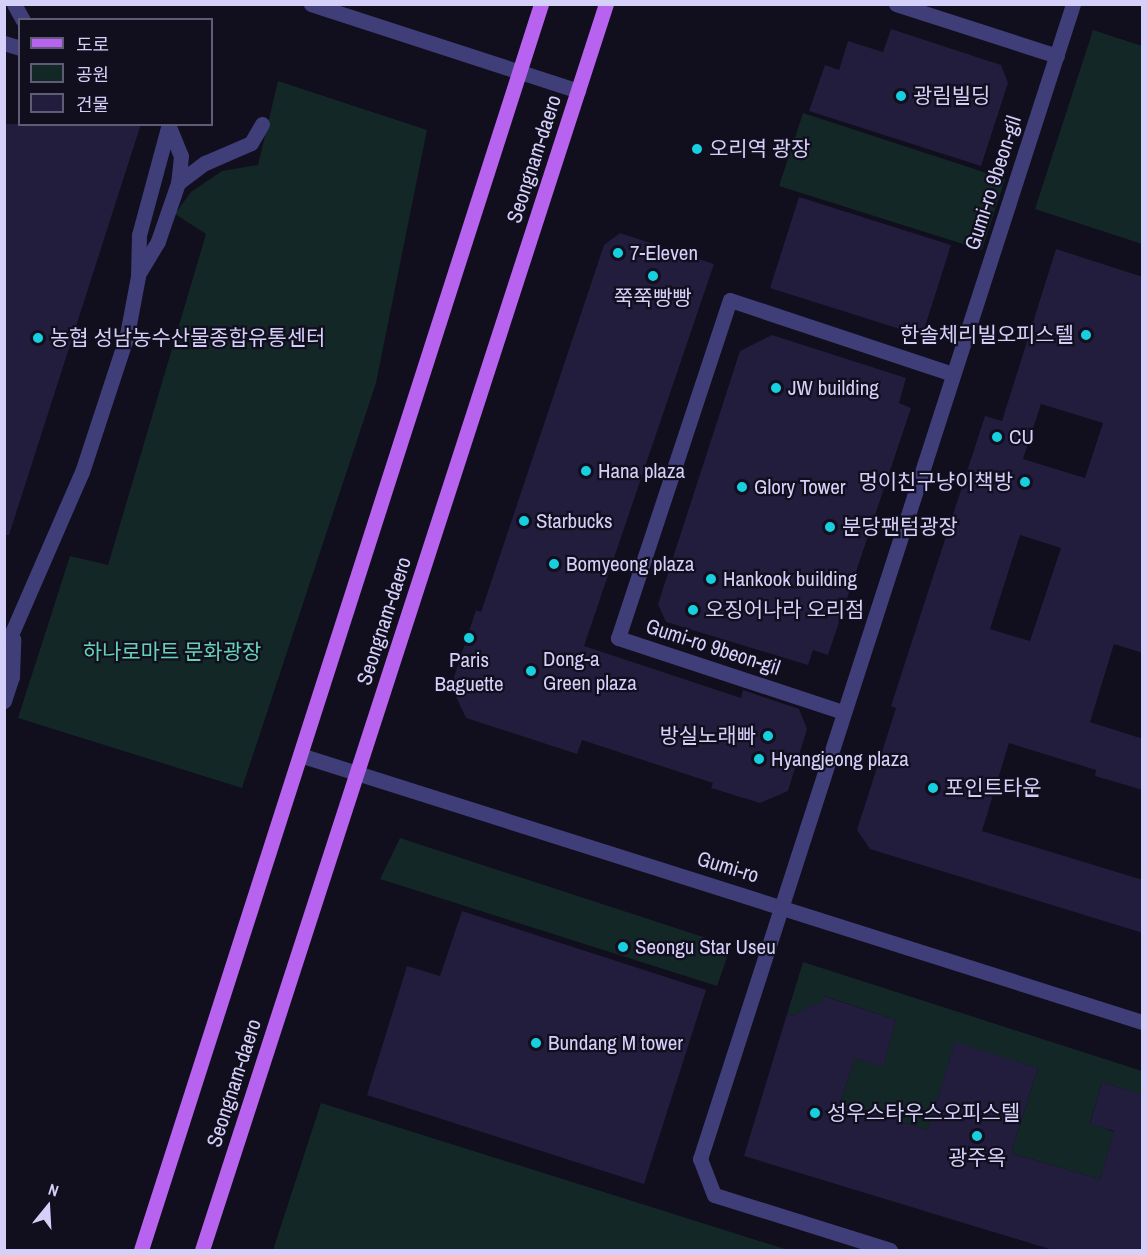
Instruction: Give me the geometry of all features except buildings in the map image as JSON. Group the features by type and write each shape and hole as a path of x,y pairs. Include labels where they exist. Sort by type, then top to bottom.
{"main road":[{"name":"Seongnam-daero","path":"141,1251 541,4"},
{"name":"Seongnam-daero","path":"202,1251 606,4"}],"street":[{"path":"14,4 22,18"},
{"path":"311,4 578,91"},
{"path":"896,4 1057,56"},
{"name":"Gumi-ro 9beon-gil","path":"890,1251 714,1195 700,1159 780,904 1073,4"},
{"path":"178,183 205,163 251,143 262,124"},
{"path":"138,276 159,242 178,183 182,156 170,127"},
{"path":"4,701 12,677 9,645 82,471 127,335 138,276 139,236 170,127"},
{"name":"Gumi-ro 9beon-gil","path":"843,712 618,638 730,300 953,374"},
{"name":"Gumi-ro","path":"300,755 780,904 1143,1022"}],"green space":[{"path":"1093,30 1142,46 1142,244 1035,209"},
{"name":"하나로마트 문화광장","path":"278,81 427,130 376,383 242,788 18,718 70,556 108,565 206,234 175,214 191,192 222,171 258,165"},
{"path":"803,113 1005,179 982,250 779,186"},
{"path":"400,838 731,946 717,986 380,879"},
{"path":"803,962 1142,1071 1142,1095 1102,1082 1090,1123 1114,1132 1100,1179 1011,1153 1038,1068 955,1043 928,1130 840,1103 855,1058 883,1066 896,1020 825,996 822,1003 800,1018 787,1014"},
{"path":"321,1103 788,1250 273,1250"}],"place":[{"name":"광림빌딩","path":"901,96"},
{"name":"오리역 광장","path":"697,149"},
{"name":"7-Eleven","path":"618,253"},
{"name":"쭉쭉빵빵","path":"653,276"},
{"name":"한솔체리빌오피스텔","path":"1086,335"},
{"name":"농협 성남농수산물종합유통센터","path":"38,338"},
{"name":"JW building","path":"776,388"},
{"name":"CU","path":"997,437"},
{"name":"Hana plaza","path":"586,471"},
{"name":"멍이친구냥이책방","path":"1025,482"},
{"name":"Glory Tower","path":"742,487"},
{"name":"Starbucks","path":"524,521"},
{"name":"분당팬텀광장","path":"830,527"},
{"name":"Bomyeong plaza","path":"554,564"},
{"name":"Hankook building","path":"711,579"},
{"name":"오징어나라 오리점","path":"693,610"},
{"name":"Paris Baguette","path":"469,638"},
{"name":"Dong-a Green plaza","path":"531,671"},
{"name":"방실노래빠","path":"768,736"},
{"name":"Hyangjeong plaza","path":"759,759"},
{"name":"포인트타운","path":"933,788"},
{"name":"Seongu Star Useu","path":"623,947"},
{"name":"Bundang M tower","path":"536,1043"},
{"name":"성우스타우스오피스텔","path":"815,1113"},
{"name":"광주옥","path":"977,1136"}]}
